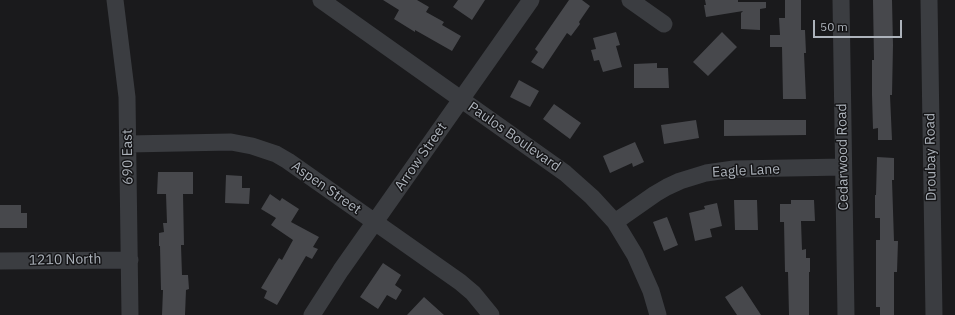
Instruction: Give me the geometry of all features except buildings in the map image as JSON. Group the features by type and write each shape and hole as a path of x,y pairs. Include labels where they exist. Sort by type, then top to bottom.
{"street":[{"name":"690 East","path":"114,0 127,92 130,315"},
{"name":"Paulos Boulevard","path":"321,0 565,173 592,197 614,222 635,255 651,291 658,315"},
{"name":"Arrow Street","path":"312,315 329,288 531,0"},
{"path":"630,0 664,24"},
{"name":"Cedarwood Road","path":"841,0 846,315"},
{"name":"Droubay Road","path":"929,0 934,315"},
{"name":"Aspen Street","path":"128,144 231,142 252,146 276,154 460,282 473,293 491,315"},
{"name":"Eagle Lane","path":"614,222 667,187 706,173 734,169 844,167"},
{"name":"1210 North","path":"0,261 130,260"}]}
